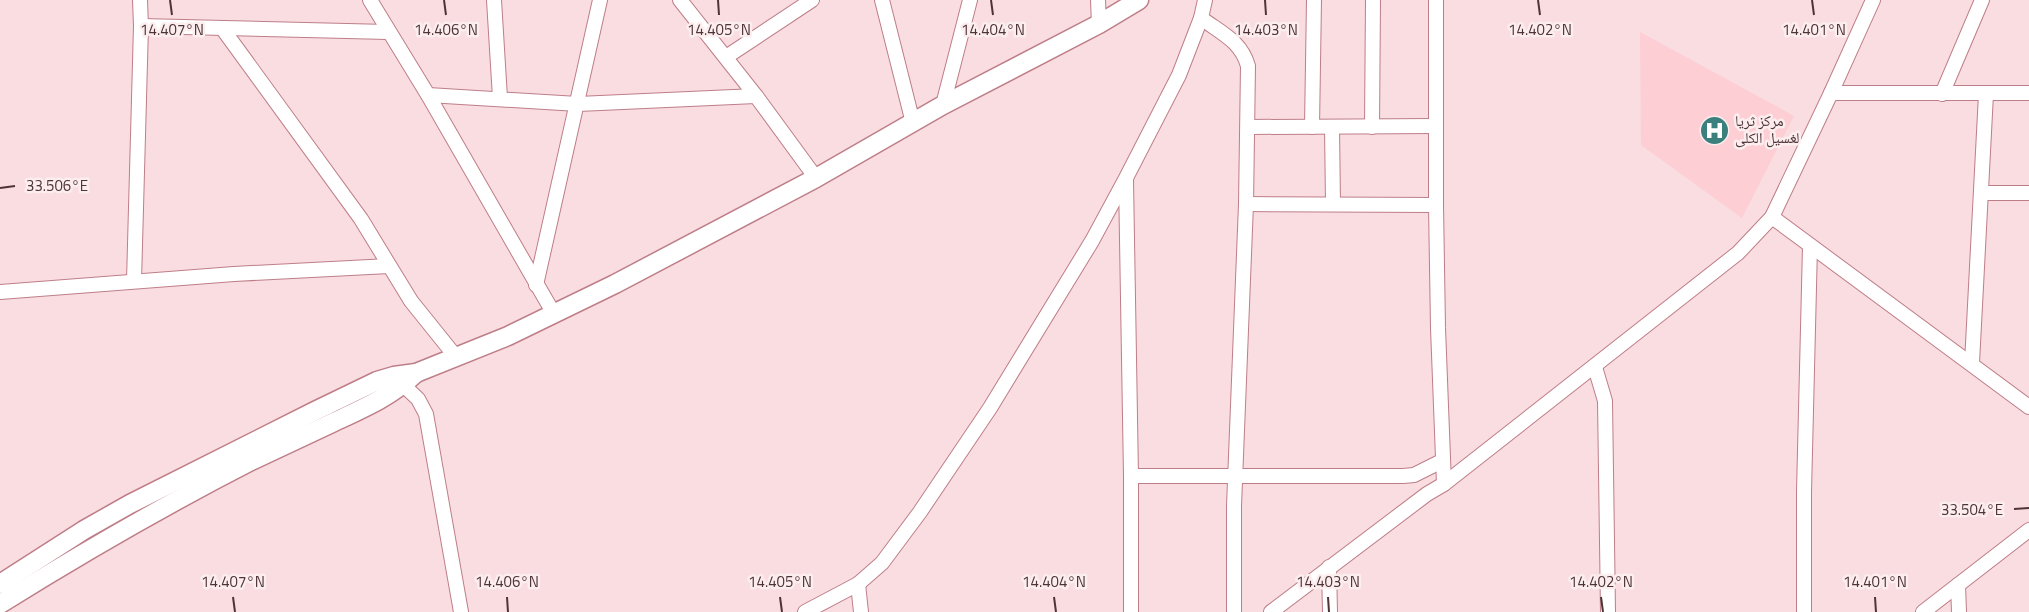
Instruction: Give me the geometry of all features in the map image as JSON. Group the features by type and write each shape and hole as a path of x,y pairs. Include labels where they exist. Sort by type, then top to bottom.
{"street":[{"path":"134,281 140,0"},
{"path":"370,0 428,95 554,315"},
{"path":"494,0 500,98"},
{"path":"536,285 600,0"},
{"path":"680,0 756,96 816,178"},
{"path":"726,57 812,0"},
{"path":"882,0 913,123"},
{"path":"944,105 970,0"},
{"path":"1098,0 1099,24"},
{"path":"0,584 84,530 130,504 305,416 377,381 404,378 508,336 626,279 816,178 944,105 1099,24 1139,0"},
{"path":"805,612 858,584 882,563 920,512 983,417 1062,292 1126,178 1179,75 1206,0"},
{"path":"1312,127 1314,0"},
{"path":"1372,127 1373,0"},
{"path":"1436,0 1436,205 1444,484"},
{"path":"1271,612 1427,494 1444,484 1738,253 1772,217 1873,0"},
{"path":"1942,94 1982,0"},
{"path":"1201,18 1238,44 1245,53 1248,66 1246,204 1234,506 1234,612"},
{"path":"141,26 388,32"},
{"path":"222,28 361,219 411,301 456,357"},
{"path":"1831,93 2029,93"},
{"path":"1972,363 1986,94"},
{"path":"428,95 578,104 756,96"},
{"path":"1248,127 1435,126"},
{"path":"1332,127 1333,204"},
{"path":"1126,178 1131,612"},
{"path":"1982,193 2029,193"},
{"path":"1246,204 1436,205"},
{"path":"1772,217 2029,406"},
{"path":"1804,612 1804,492 1810,246"},
{"path":"0,292 134,281 389,266"},
{"path":"1595,367 1605,401 1608,612"},
{"path":"0,604 137,522 206,484 384,398 404,378"},
{"path":"404,378 426,414 461,612"},
{"path":"1131,476 1403,476 1414,475 1442,461"},
{"path":"1923,612 2029,530"},
{"path":"1329,567 1330,612"},
{"path":"858,584 861,612"},
{"path":"1958,585 1959,612"}],"shaded area":[{"name":"مركز ثريا لغسيل الكلى","path":"1640,32 1794,116 1742,218 1641,145"}],"place":[{"name":"مركز ثريا لغسيل الكلى","path":"1714,130"}]}
